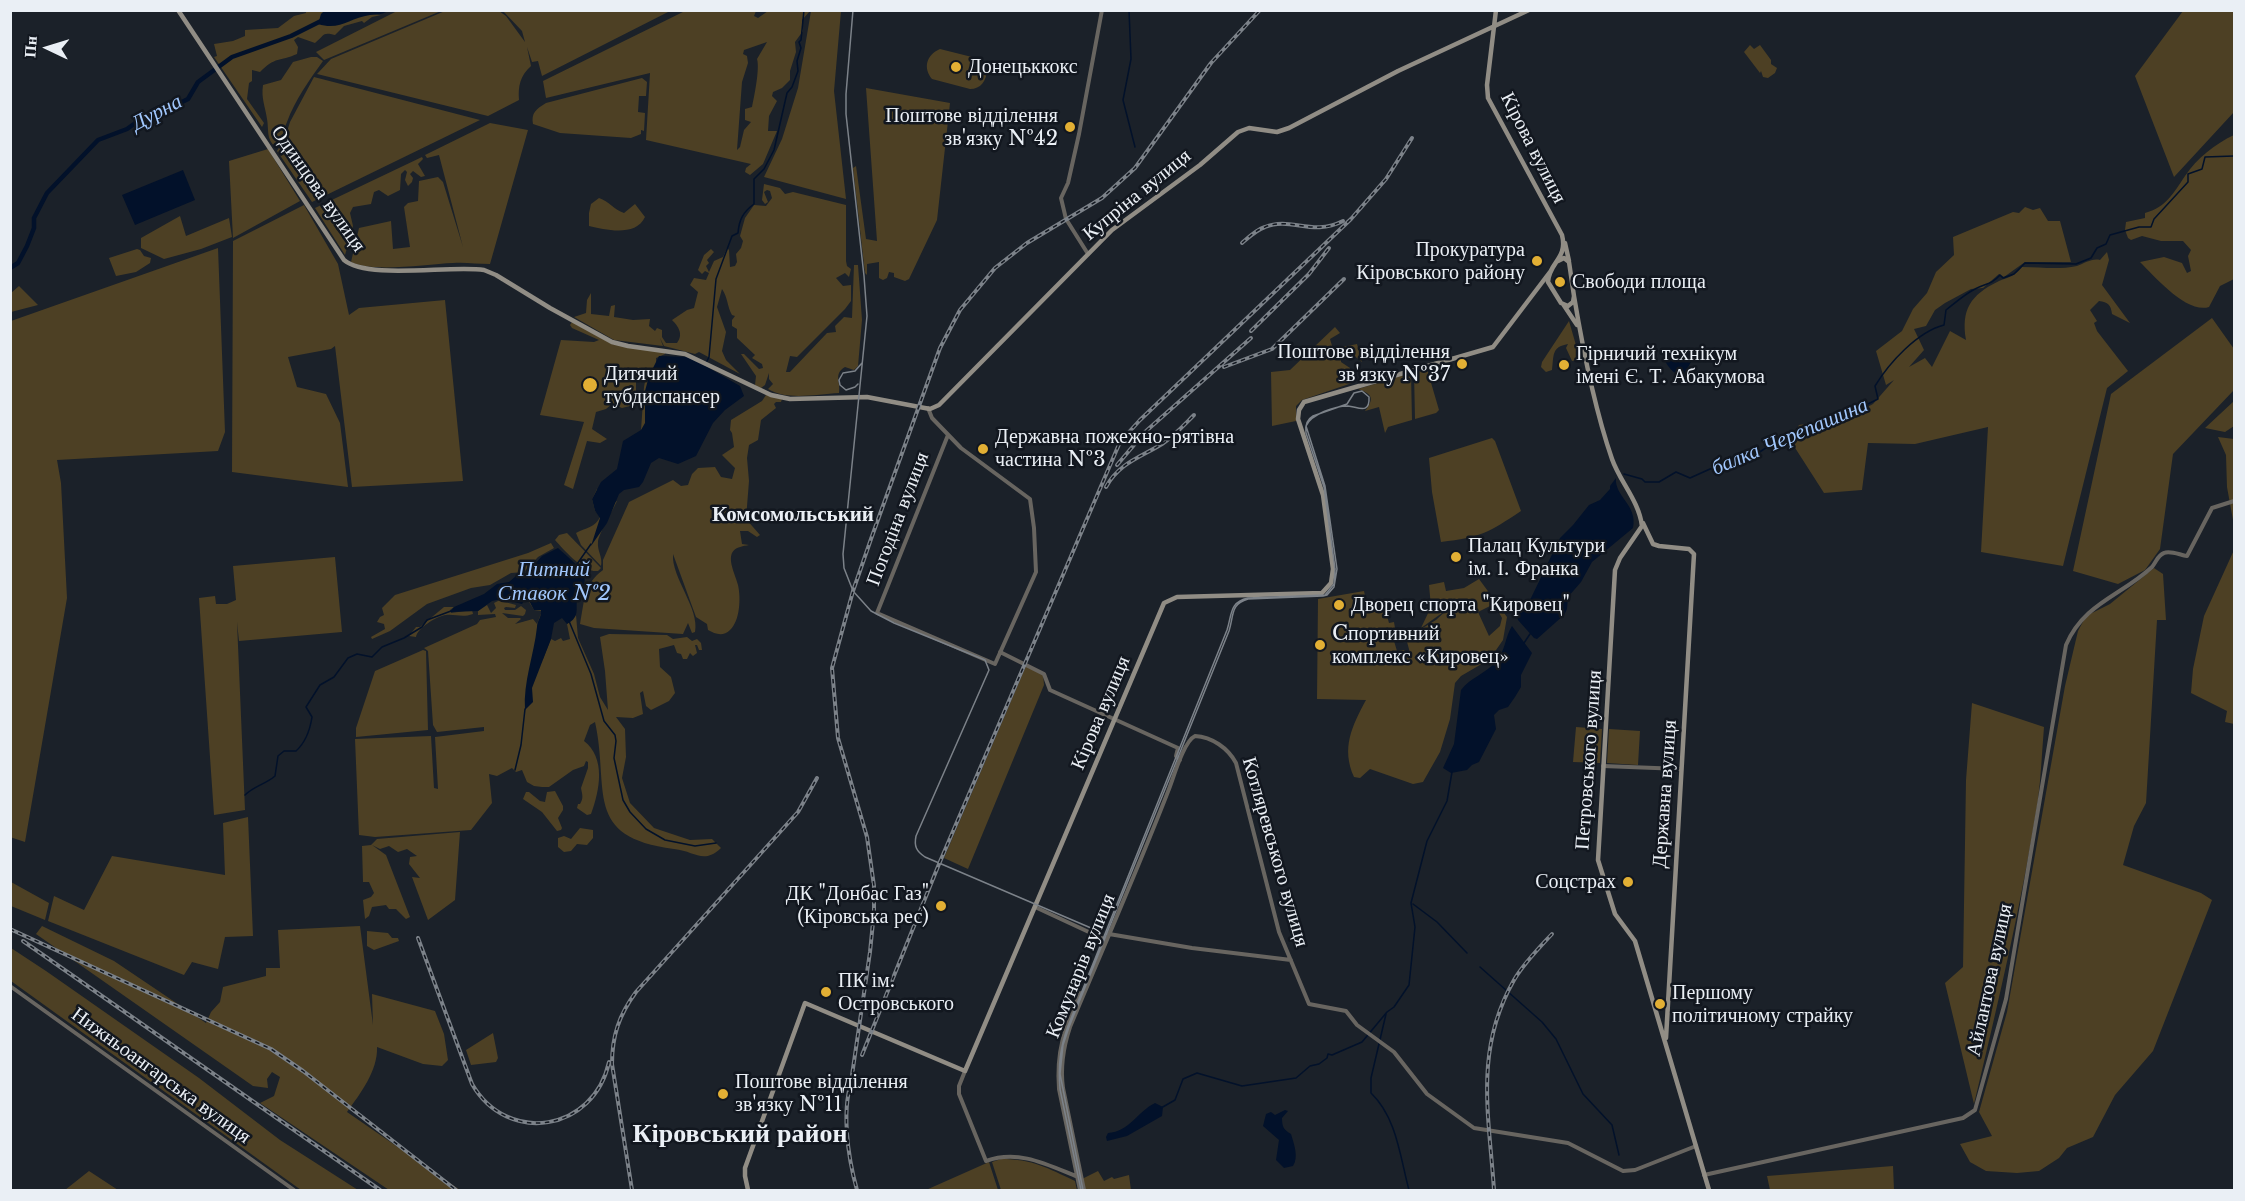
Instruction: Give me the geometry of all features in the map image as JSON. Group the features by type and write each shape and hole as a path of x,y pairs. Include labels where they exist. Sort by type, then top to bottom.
{"main road":[{"name":"Одинцова вулиця","path":"178,10 344,260 351,266 382,270 464,269 490,272 615,343 685,354 764,392 790,399 867,397 928,408"},
{"name":"Кірова вулиця","path":"965,1071 1162,607 1169,600 1177,597 1322,593 1331,583 1333,569 1323,495 1298,419 1299,410 1304,402 1493,347 1558,261 1563,250 1562,235 1488,98 1487,85 1496,10"},
{"name":"Купріна вулиця","path":"928,408 939,405 1112,230 1200,165 1238,132 1249,128 1277,132 1289,128 1398,71 1529,10"},
{"path":"1562,235 1569,262 1579,330 1608,448 1617,471 1641,515"},
{"path":"1558,261 1564,258 1569,262"},
{"path":"1550,272 1548,282 1552,291 1572,316 1579,330"},
{"path":"1537,290 1552,291"},
{"path":"1561,303 1570,305 1574,296"},
{"name":"Державна вулиця","path":"1641,515 1653,544 1689,549 1694,556 1666,1044"},
{"name":"Петровського вулиця","path":"1641,515 1640,531 1620,558 1615,570 1598,863 1615,914 1635,941 1709,1191"},
{"path":"748,1191 745,1168 805,1003 965,1071"}],"street":[{"path":"1088,254 1066,219 1061,198 1071,171 1102,10"},
{"path":"928,408 930,416 948,435 979,462 1028,496 1031,502 1036,572 1000,652 1044,674 1050,690 1179,748 1176,756 1180,760"},
{"name":"Погодіна вулиця","path":"948,435 877,613 995,664 1000,652"},
{"name":"Айлантова вулиця","path":"1704,1175 1963,1118 1975,1110 2006,999 2066,645 2085,614 2152,566 2161,554 2168,552 2187,556 2210,510 2214,506 2235,501"},
{"name":"Котляревського вулиця","path":"1180,760 1190,739 1200,736 1229,751 1236,762 1279,932 1309,1004 1346,1011 1357,1026 1394,1052 1427,1094 1474,1128 1568,1143 1623,1171 1635,1170 1696,1146"},
{"name":"Комунарів вулиця","path":"1082,1191 1061,1074 1064,1045 1082,994 1180,760"},
{"path":"1604,766 1681,769"},
{"path":"1035,907 1106,940"},
{"path":"1109,934 1192,948 1290,960"},
{"name":"Нижньоангарська вулиця","path":"10,986 294,1191"},
{"path":"965,1071 959,1086 959,1094 986,1161 1002,1156 1026,1157 1079,1178"}],"shaded area":[{"path":"335,10 381,15 372,17 364,23 362,21 344,26 335,35 326,34 315,43 298,37 294,40 298,47 297,54 274,61 260,72 252,70 252,81 249,83 247,99 264,123 262,127 214,57 217,56 214,44 233,41 245,36 245,30 278,28 294,16 306,13 306,11"},
{"path":"399,10 441,11 324,60 316,52"},
{"path":"687,10 756,11 754,16 758,18 768,11 810,11 802,20 803,31 795,42 796,52 790,71 790,80 782,88 773,92 772,96 777,101 769,116 768,131 777,131 763,164 750,175 745,172 751,164 646,140 650,73 546,98 543,81","holes":["767,42 757,59 752,107 745,109 745,120 751,122 744,130 740,147 737,150 742,82 748,63 747,56 743,54 744,50"]},
{"path":"445,11 499,11 506,16 525,42 522,31 503,11 670,11 542,76 538,61 532,62 527,47 531,66 520,82 519,100 488,116 317,74 331,59"},
{"path":"811,11 841,11 834,91 846,199 764,177 782,139 798,88"},
{"path":"2183,11 2234,11 2234,112 2174,177 2135,76"},
{"path":"1750,45 1754,49 1760,45 1771,60 1771,64 1777,68 1775,73 1768,78 1763,77 1761,71 1760,73 1744,52"},
{"name":"Донецьккокс","path":"940,49 980,59 987,71 982,84 970,89 932,79 927,71 927,62"},
{"path":"317,57 323,61 298,98 276,147 268,134 263,85 281,80 293,62"},
{"path":"314,77 480,120 312,202 277,151"},
{"path":"642,78 647,82 646,96 639,96 638,112 645,113 644,131 641,130 641,134 631,138 560,133 533,124 535,112 546,103"},
{"path":"866,88 950,103 937,220 909,279 905,281 894,277 894,273 889,272 887,278 883,280 879,278 879,262 867,264 867,275 865,273 853,168 856,166 866,239 877,241"},
{"path":"490,123 528,130 490,264 458,263 373,267 351,262 359,228 391,221 393,249 410,247 404,207 408,203 418,201 419,181 438,177 443,182 463,247 439,155 427,158 425,155"},
{"path":"2234,135 2234,279 2220,286 2209,307 2200,308 2181,300 2140,262 2164,257 2182,263 2187,273 2191,271 2188,256 2191,250 2183,241 2161,241 2142,236 2131,240 2125,230 2126,222 2145,218 2145,213 2164,203 2201,157"},
{"path":"268,149 300,201 233,238 229,161"},
{"path":"422,157 423,159 418,164 425,176 421,177 413,171 410,174 413,178 412,182 408,186 405,180 407,172 405,170 401,174 400,190 388,196 379,190 374,192 371,204 353,207 350,213 353,226 345,255 315,208"},
{"path":"764,184 780,188 785,194 793,192 846,205 846,261 847,266 851,269 849,277 845,273 836,278 843,286 851,285 851,301 797,357 790,356 786,372 790,372 827,333 836,332 835,326 844,317 852,318 854,265 858,265 862,320 858,366 854,370 845,367 839,372 839,393 793,396 776,393 768,389 773,384 769,379 769,373 765,385 761,388 755,385 756,376 741,354 744,354 759,369 763,368 762,364 752,358 755,355 737,338 737,329 732,326 735,316 730,312 722,289 717,307 726,332 722,351 726,360 740,374 699,352 695,354 664,346 660,338 663,346 614,340 574,317 586,313 587,300 591,293 591,314 609,316 611,306 615,305 614,317 633,320 650,319 649,326 655,331 657,328 662,330 662,337 666,343 677,343 680,333 672,320 694,308 698,292 690,285 694,278 706,280 709,273 705,271 702,274 698,270 704,255 711,249 714,252 707,260 709,263 706,266 709,272 714,261 723,257 727,248 730,267 735,266 736,254 743,241 740,236 745,218 754,205 766,206 772,198 770,191 767,190 764,192 768,202 765,204 762,200"},
{"path":"599,198 624,213 635,204 645,217 641,223 628,230 589,226 591,204"},
{"path":"304,205 338,264 349,315 359,308 445,300 463,481 352,487 335,346 331,349 288,357 297,387 326,394 340,423 348,487 232,472 233,241"},
{"path":"2025,207 2033,210 2040,208 2048,221 2060,221 2071,262 2025,262 2004,277 1999,274 1983,288 1971,289 1945,303 1935,310 1926,326 1914,329 1924,350 1909,367 1925,358 1932,367 1950,331 1966,340 1965,320 1970,304 1989,286 2014,274 2022,267 2077,266 2091,260 2100,260 2107,252 2109,260 2102,285 2130,323 2112,314 2110,306 2105,302 2099,301 2090,310 2097,321 2094,323 2097,331 2128,371 2107,388 2063,566 1981,552 1988,427 1915,444 1868,443 1862,490 1824,493 1790,440 1799,425 1851,416 1873,404 1894,380 1886,385 1876,351 1902,331 1913,309 1927,293 1936,272 1954,255 1953,237 2013,212 2019,213"},
{"path":"180,216 186,236 229,218 232,237 201,249 164,259 141,248 141,238"},
{"path":"218,248 225,432 218,451 57,460 61,483 67,598 25,842 10,837 11,321"},
{"path":"137,249 144,256 151,258 150,263 136,272 116,276 109,258"},
{"path":"19,286 38,305 11,312 11,293"},
{"path":"2212,318 2234,349 2234,390 2173,454 2160,549 2145,570 2118,584 2073,571 2111,394"},
{"path":"1569,321 1580,359 1572,361 1566,348 1568,344 1563,345 1554,353 1552,370 1546,372 1541,367 1542,362"},
{"name":"Дитячий тубдиспансер","path":"572,322 612,344 665,352 656,358 658,419 641,430 647,371 636,381 636,394 640,397 638,404 622,408 612,404 596,412 592,429 607,439 600,443 587,441 573,489 564,485 584,422 540,415 561,340 594,342 599,340 572,328 570,325"},
{"path":"1335,327 1340,333 1330,339 1333,349 1357,344 1362,362 1348,351 1341,354 1341,362 1350,368 1352,383 1302,400 1296,406 1296,421 1272,426 1271,372 1290,370"},
{"path":"1427,369 1439,410 1415,419 1414,372"},
{"path":"1411,373 1412,420 1388,427 1385,433 1379,407 1365,411 1371,400 1369,395 1358,389"},
{"path":"766,395 782,399 781,402 774,404 776,408 761,420 758,440 749,445 746,519 760,535 757,537 748,531 740,531 742,544 749,545 737,548 732,553 732,565 738,585 739,609 736,621 730,630 725,634 716,634 708,630 707,624 696,617 673,554 676,573 693,613 695,632 692,633 688,623 683,634 594,628 580,624 588,587 603,570 603,560 629,502 673,480 681,486 688,485 692,474 698,468 715,467 721,477 732,479 735,468 722,455 734,447 730,430 731,420 762,401"},
{"path":"2234,401 2234,426 2225,432 2205,428"},
{"path":"2218,437 2234,439 2234,550 2226,455"},
{"path":"1492,438 1521,511 1484,533 1441,542 1432,492 1429,458"},
{"path":"597,489 615,502 617,501 599,539 601,566 581,545 576,533 593,525 600,517 595,511 592,499"},
{"path":"567,533 601,568 598,571 581,565 555,540 559,535"},
{"path":"551,543 554,548 538,557 524,572 511,573 490,585 471,588 427,604 390,631 372,639 371,637 385,629 384,624 377,622 384,615 382,608 395,595 528,553"},
{"path":"2234,550 2234,724 2225,722 2227,711 2191,693 2193,669 2204,616"},
{"path":"335,557 342,632 239,641 237,622 245,810 214,815 199,598 215,596 216,604 227,604 236,600 233,566"},
{"path":"2154,568 2163,574 2166,620 2157,620 2146,803 2134,826 2123,865 2201,893 2212,900 2153,1051 2115,1095 2093,1137 2067,1148 2059,1158 2039,1171 2017,1173 1986,1171 1970,1162 1960,1144 1992,1136 1979,1112 2007,1012 2065,686 2078,631 2086,616 2110,604"},
{"path":"1479,579 1507,617 1503,640 1485,662 1461,676 1455,683 1450,719 1440,752 1423,782 1413,784 1370,769 1360,778 1354,777 1348,747 1356,719 1366,700 1317,699 1318,599 1364,591 1367,605 1383,601 1389,623 1394,622 1397,640 1394,641 1397,651 1403,650 1410,653 1406,638 1436,620 1449,608 1421,628 1431,607 1429,585 1444,582 1446,591 1464,588","holes":["1494,604 1502,618 1500,626 1489,636 1478,612"]},
{"path":"526,597 545,606 543,659 551,639 555,641 561,638 563,641 570,639 567,624 576,615 578,638 594,674 600,697 608,710 600,637 609,634 667,635 673,639 687,637 692,641 697,639 701,643 702,650 695,645 697,653 693,656 690,653 687,659 683,659 681,654 677,653 674,645 659,649 660,667 671,677 675,693 669,701 651,710 646,706 643,691 640,693 643,714 633,718 616,717 625,729 626,757 622,778 630,803 654,828 690,840 712,839 721,848 715,853 709,856 699,856 645,843 625,834 613,821 602,789 595,722 590,725 584,741 596,756 599,775 597,795 591,814 587,815 577,808 582,800 581,788 588,768 586,761 584,766 573,770 549,787 534,786 527,782 522,770 516,772 512,768 497,776 489,774 492,803 471,830 375,837 359,835 355,739 431,736 434,788 438,789 435,737 484,731 484,727 437,732 433,725 428,651 424,648 477,624 480,620 496,617 495,614 478,615 478,611 487,605 491,613 496,608 494,603 502,599 516,605 515,608 506,607 505,610 515,610 521,606 526,610 523,616 502,613 508,618 521,619 515,624 533,619 537,624 542,611 534,610"},
{"path":"444,607 454,607 450,610 451,613 472,610 473,614 442,616 423,627 416,637 409,636 416,627 420,627"},
{"path":"423,650 426,651 428,730 356,737 356,728 375,671"},
{"path":"1026,666 1043,674 1044,685 968,869 944,858"},
{"path":"1972,703 2044,727 2038,800 2025,876 1974,1104 1945,983 1963,967 1966,780"},
{"path":"1576,727 1602,729 1600,763 1573,762"},
{"path":"1609,729 1640,731 1638,765 1607,763"},
{"path":"555,791 563,806 558,818 562,828 557,831 542,812 523,799 526,792 529,792 540,801 545,802 547,792"},
{"path":"248,817 253,936 225,937 218,969 192,962 184,975 48,921 54,896 84,910 112,856 225,875 223,823"},
{"path":"580,828 593,830 593,838 587,845 577,844 571,851 564,852 558,847 558,838 564,836 571,839"},
{"path":"460,832 455,900 428,920 412,877 420,878 409,864 410,857 417,856 407,849 398,852 389,846 380,849 372,845 386,855 410,917 406,919 396,909 389,909 386,905 372,907 369,916 365,919 363,900 374,893 369,882 363,882 362,846 371,845 377,839"},
{"path":"11,882 49,903 45,920 11,906"},
{"path":"42,926 114,961 206,1023 211,1012 220,1002 223,987 266,976 266,968 280,968 278,930 360,926 373,1025 372,994 435,1011 444,1034 448,1060 442,1066 423,1064 377,1047 375,1065 347,1112 460,1190 389,1190 260,1103 274,1096 280,1077 272,1072 267,1079 268,1088 253,1086 36,934"},
{"path":"367,931 388,933 392,938 398,938 399,941 374,950 367,946"},
{"path":"11,948 199,1078 280,1140 358,1190 301,1190 11,981"},
{"path":"493,1033 498,1058 496,1062 471,1065 466,1050"},
{"path":"1001,1159 1022,1161 1048,1168 1075,1181 1077,1190 1001,1190 992,1162"},
{"path":"989,1162 998,1190 926,1190"},
{"path":"1893,1166 1894,1190 1770,1190 1767,1176"},
{"path":"89,1171 118,1190 65,1190"},
{"path":"1098,1171 1104,1181 1112,1177 1114,1179 1129,1175 1131,1190 1085,1190 1082,1179"}],"water":[{"path":"325,10 388,11 326,26 318,24"},
{"path":"183,170 195,200 135,225 122,195"},
{"path":"1679,348 1683,354 1690,351 1697,358 1691,362 1683,376 1673,371 1663,357 1666,353 1676,352"},
{"path":"659,356 690,357 740,386 744,396 725,410 713,423 696,456 678,464 659,458 651,463 639,487 624,490 619,494 607,523 591,546 600,518 595,511 592,499 601,482 617,469 623,441 641,430 645,423 645,391 649,376"},
{"path":"1616,478 1616,484 1632,513 1633,528 1592,562 1581,582 1568,597 1564,615 1537,639 1534,638 1517,616 1531,598 1560,538 1589,505 1600,500"},
{"name":"Питний Ставок №2","path":"558,548 580,569 584,582 577,599 577,611 572,621 567,624 562,618 554,623 551,639 532,688 533,702 525,710 527,679 541,610 534,610 527,597 522,604 502,599 492,601 478,611 450,612 454,607 484,594 497,584 509,582 516,576 527,573 542,556"},
{"path":"1512,626 1532,653 1521,675 1521,687 1508,707 1499,710 1494,715 1496,729 1479,762 1467,770 1451,773 1443,768 1454,744 1461,690 1496,662"},
{"path":"1155,1103 1163,1107 1162,1116 1127,1136 1107,1141 1108,1133 1122,1129"},
{"path":"1285,1110 1288,1111 1282,1118 1282,1124 1291,1134 1296,1155 1293,1166 1284,1168 1276,1160 1279,1140 1263,1126 1266,1114 1271,1112 1275,1115"}],"waterway":[{"path":"706,363 709,357 716,279 732,236 738,233 742,217 754,204 754,179 764,169 774,150 787,93 798,71 797,61 801,48 799,42 804,10"},
{"path":"1129,10 1131,59 1123,100 1135,147"},
{"name":"Дурна","path":"10,268 18,263 27,246 34,228 34,218 47,193 98,140 127,129 152,111 168,103 180,103 188,99 198,82 232,57 291,36 323,20"},
{"name":"балка Черепашина","path":"1624,474 1645,482 1659,482 1676,472 1690,478 1710,469 1749,459 1781,438 1819,428 1878,399 1875,386 1888,368 1914,341 1944,325 1946,310 1968,293 2000,275 2003,278 2014,274 2025,263 2076,264 2091,258 2097,248 2106,244 2110,235 2139,227 2151,227 2154,219 2188,182 2188,174 2202,169 2205,157 2234,156"},
{"path":"575,567 591,544"},
{"path":"245,795 275,776 278,756 284,751 296,751 302,744 309,731 312,717 306,707 320,685 334,677 348,658 357,654 372,657 382,647 422,627 427,620 451,611"},
{"path":"569,621 591,674 604,721 615,735 614,758 623,800 630,812 646,829 665,840 695,846 716,843"},
{"name":"балка Черепашина","path":"1524,643 1530,634"},
{"path":"515,770 521,745 525,709"},
{"name":"балка Черепашина","path":"1161,1108 1175,1100 1183,1079 1197,1073 1242,1086 1296,1078 1310,1066 1319,1064 1327,1058 1328,1054 1332,1055 1362,1042 1394,1007 1409,985 1415,927 1411,903 1427,841 1447,801 1452,772"},
{"path":"1413,904 1437,922 1467,953"},
{"path":"1480,967 1542,1022 1556,1039 1583,1094 1612,1125 1619,1155"},
{"path":"1386,1014 1371,1078 1371,1093 1380,1103 1392,1126 1409,1190"}],"tram line":[{"path":"853,10 846,114 867,316 843,554 844,568 853,591 871,611 894,623 985,660 989,670 916,836 916,845 925,857 1091,928 1099,936 1100,947"},
{"path":"858,384 846,390 840,385 839,380 843,373 855,371 862,363"},
{"path":"1081,1190 1060,1089 1059,1073 1060,1057 1063,1042 1068,1026 1227,630 1234,606 1242,600 1248,598 1325,595 1334,584 1335,569 1324,487 1306,433 1306,426 1313,416 1347,404 1354,393 1362,391 1369,397 1368,406 1365,408 1343,406 1337,407 1330,409 1318,414 1313,418 1306,426 1325,486 1337,569 1334,587 1327,595 1323,596 1248,599 1235,607 1229,631 1069,1027 1063,1045 1060,1074 1083,1190"}],"railway":[{"path":"851,1082 870,952 874,886 867,837 838,738 832,668 853,591 940,348 960,310 995,268 1027,243 1102,198 1135,168 1211,63 1260,10"},
{"path":"862,1055 939,864 1120,442 1140,420 1351,219 1386,179 1412,138"},
{"path":"1242,243 1259,230 1275,224 1321,227 1343,221"},
{"path":"1251,331 1309,274 1329,248"},
{"path":"1224,367 1272,349 1344,279"},
{"path":"1117,465 1145,432 1251,338"},
{"path":"1106,487 1124,466 1166,441 1194,415"},
{"path":"632,1190 612,1064 615,1035 625,1009 636,992 798,812 817,778"},
{"path":"10,929 271,1049 303,1071 456,1190"},
{"path":"1494,1190 1487,1083 1493,1032 1501,1006 1514,980 1552,934"},
{"path":"418,938 472,1084 488,1104 506,1116 527,1122 548,1122 569,1116 586,1103 600,1085 609,1062"},
{"path":"23,941 380,1190"},
{"path":"854,1075 847,1102 846,1117 848,1148 857,1190"}],"place":[{"name":"Донецьккокс","path":"956,67"},
{"name":"Поштове відділення зв'язку №42","path":"1070,127"},
{"name":"Прокуратура Кіровського району","path":"1537,261"},
{"name":"Свободи площа","path":"1560,282"},
{"name":"Поштове відділення зв'язку №37","path":"1462,364"},
{"name":"Гірничий технікум імені Є. Т. Абакумова","path":"1564,365"},
{"name":"Дитячий тубдиспансер","path":"590,385"},
{"name":"Державна пожежно-рятівна частина №3","path":"983,449"},
{"name":"Палац Культури ім. І. Франка","path":"1456,557"},
{"name":"Дворец спорта \"Кировец\"","path":"1339,605"},
{"name":"Cпортивний комплекс «Кировец»","path":"1320,645"},
{"name":"Соцстрах","path":"1628,882"},
{"name":"ДК \"Донбас Газ\" (Кіровська рес)","path":"941,906"},
{"name":"ПК ім. Островського","path":"826,992"},
{"name":"Першому політичному страйку","path":"1660,1004"},
{"name":"Поштове відділення зв'язку №11","path":"723,1094"}],"district":[{"name":"Комсомольський","path":"793,515"},
{"name":"Кіровський район","path":"740,1135"}]}
